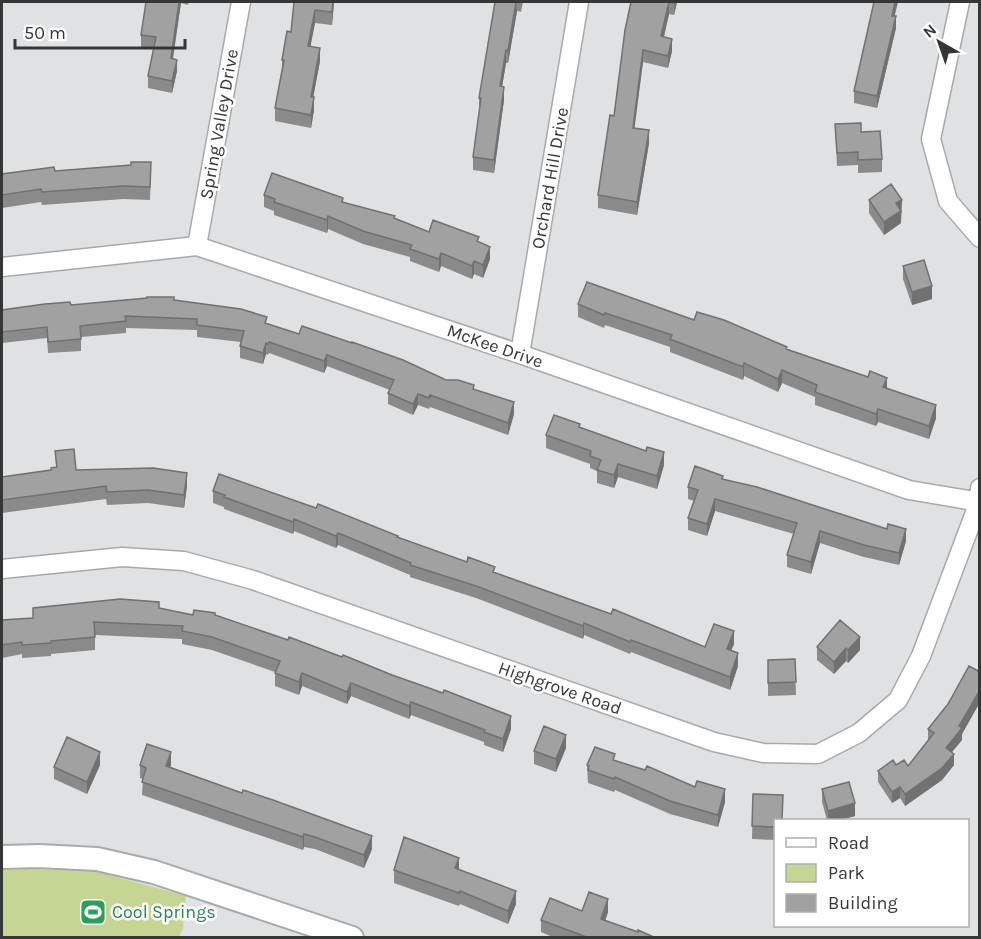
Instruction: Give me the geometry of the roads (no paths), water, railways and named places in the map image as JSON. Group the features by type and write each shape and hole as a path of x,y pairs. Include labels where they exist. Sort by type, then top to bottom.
{"street":[{"name":"Spring Valley Drive","path":"197,246 241,2"},
{"name":"Orchard Hill Drive","path":"520,354 579,2"},
{"path":"960,2 931,139 948,201 980,238"},
{"name":"McKee Drive","path":"2,267 197,246 520,354 909,490 979,502"},
{"name":"Highgrove Road","path":"2,569 122,557 184,561 253,580 714,742 763,753 818,754 859,733 898,700 921,657 979,502 980,488"},
{"path":"2,857 39,856 109,861 154,872 352,938"}],"place":[{"name":"Cool Springs","path":"93,912"}]}
